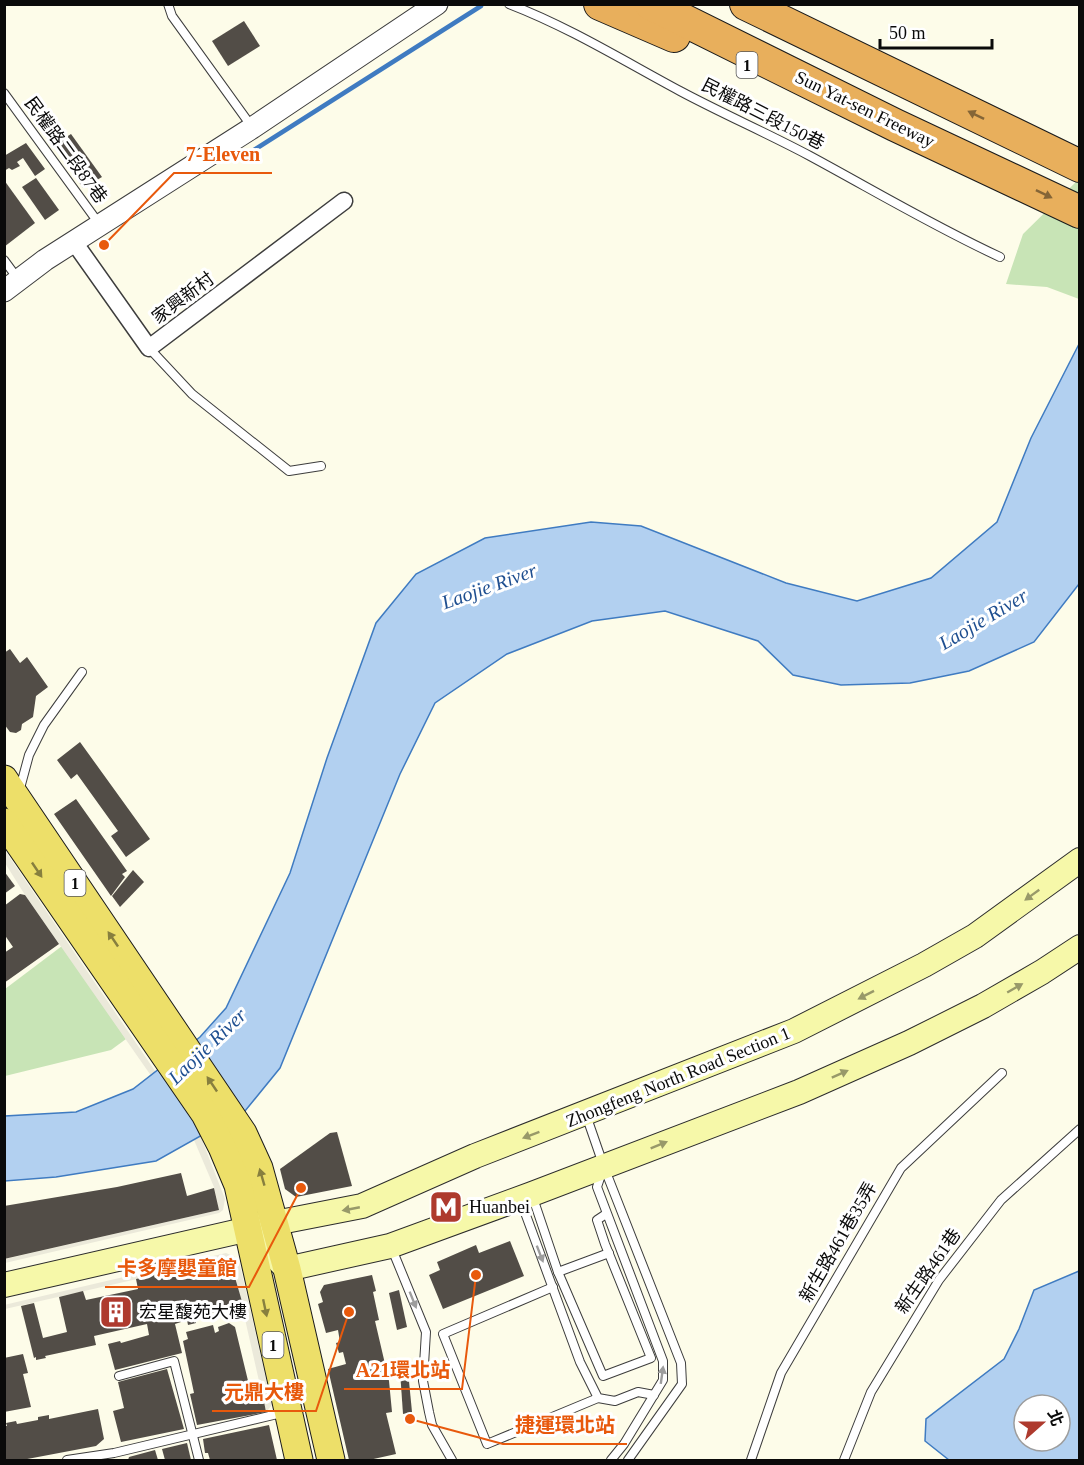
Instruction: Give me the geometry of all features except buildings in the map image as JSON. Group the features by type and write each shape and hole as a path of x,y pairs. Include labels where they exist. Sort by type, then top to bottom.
{"highway":[{"name":"1","path":"600,4 895,124"},
{"name":"Sun Yat-sen Freeway","path":"651,4 1080,212"},
{"path":"746,4 1080,166"},
{"path":"758,4 823,41"}],"main road":[{"name":"1","path":"11,789 137,996 205,1114 259,1168 287,1269 331,1461"},
{"name":"1","path":"4,822 137,996"},
{"name":"Zhongfeng North Road Section 1","path":"4,1285 275,1223 362,1206 475,1156 794,1031 861,998 975,936 1080,860"},
{"path":"248,1230 287,1269 390,1246 526,1197 799,1092 909,1043 984,1006 1080,947"},
{"name":"1","path":"233,1140 238,1185 299,1461"}],"street":[{"path":"12,286 45,261 252,128 437,4"},
{"name":"家興新村","path":"74,242 149,348 344,201"}],"lane":[{"path":"168,4 172,16 252,128"},
{"name":"民權路三段150巷","path":"509,4 575,34 705,104 829,166 958,237 1000,257"},
{"name":"民權路二段87巷","path":"4,93 100,226"},
{"path":"4,260 12,286"},
{"path":"149,348 192,394 289,471 321,466"},
{"path":"11,789 44,724 82,672"},
{"name":"新生路461巷35弄","path":"752,1461 781,1373 901,1168 1002,1073"},
{"path":"586,1114 604,1167 681,1363 682,1384 628,1461"},
{"name":"新生路461巷","path":"844,1461 870,1392 939,1280 1000,1200 1080,1129"},
{"path":"604,1167 597,1187 663,1361 663,1380 611,1461"},
{"path":"526,1197 603,1376 651,1358 597,1220 606,1214"},
{"path":"526,1197 553,1287 580,1362 598,1398"},
{"path":"390,1246 426,1332 423,1381 432,1425 452,1461"},
{"path":"558,1272 609,1253"},
{"path":"553,1287 443,1334 487,1444 598,1398 615,1401 638,1392 654,1395"},
{"path":"119,1376 174,1361 200,1461"},
{"path":"67,1461 115,1457 193,1434 288,1412"}],"green space":[{"path":"1079,179 1079,299 1047,287 1006,284 1023,234"},
{"path":"62,946 126,1039 111,1050 5,1076 5,989"}],"shaded area":[{"path":"4,849 202,1140 225,1199 223,1210 219,1213 5,1263 5,1259 219,1210 214,1187 191,1133 25,895 5,863"},
{"path":"226,1253 237,1258 240,1265 272,1405 266,1412 235,1275 221,1260 5,1309 4,1305"}],"water":[{"name":"Laojie River","path":"1079,344 1079,584 1034,642 969,671 910,683 841,685 793,675 758,641 665,611 592,621 507,654 435,703 400,774 280,1068 245,1111 156,1161 56,1177 5,1181 5,1116 76,1112 133,1089 200,1037 226,1008 290,873 327,758 376,623 416,574 485,538 591,522 641,526 786,583 857,601 931,578 997,522 1031,438"},
{"path":"1079,1271 1079,1460 949,1460 925,1441 926,1419 1004,1359 1034,1290"}],"waterway":[{"path":"254,150 481,6"}],"place":[{"name":"7-Eleven","path":"104,245"},
{"name":"卡多摩嬰童館","path":"301,1188"},
{"name":"Huanbei","path":"446,1207"},
{"name":"A21環北站","path":"476,1275"},
{"name":"宏星馥苑大樓","path":"116,1312"},
{"name":"元鼎大樓","path":"349,1312"},
{"name":"捷運環北站","path":"410,1419"}]}
